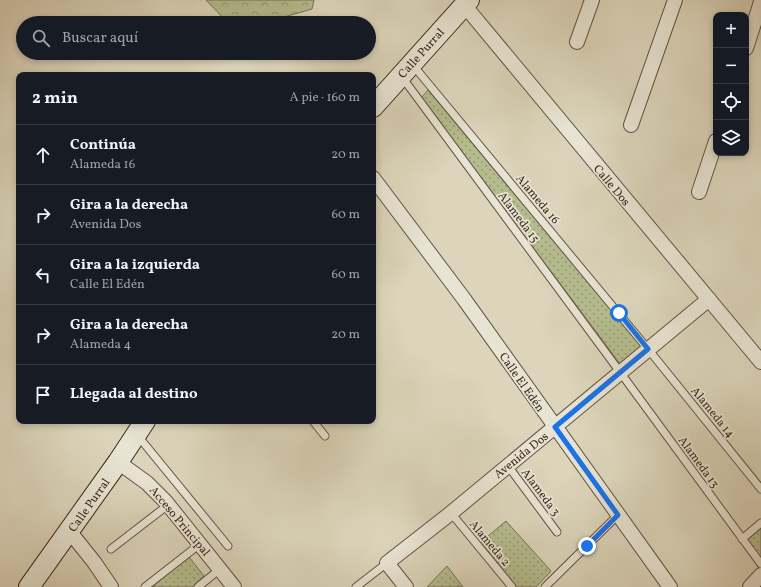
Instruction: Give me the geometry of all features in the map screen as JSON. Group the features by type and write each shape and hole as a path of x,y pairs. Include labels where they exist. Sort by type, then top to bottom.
{"street":[{"path":"577,42 592,0"},
{"path":"631,125 675,0"},
{"path":"749,39 761,2"},
{"name":"Calle Purral","path":"376,104 467,3"},
{"name":"Calle Dos","path":"467,3 643,222 761,362"},
{"path":"700,192 713,151"},
{"name":"Calle El Edén","path":"376,182 464,299 618,515 666,586"},
{"name":"Avenida Dos","path":"387,563 508,466 709,299"},
{"name":"Calle Purral","path":"29,587 70,532 141,428"},
{"name":"Acceso Principal","path":"118,462 147,483 168,505 234,587"},
{"path":"70,532 94,562 111,587"},
{"path":"387,563 406,587"},
{"path":"750,587 761,574"}],"lane":[{"name":"Alameda 16","path":"406,69 648,349"},
{"name":"Alameda 15","path":"406,69 620,372"},
{"name":"Alameda 14","path":"648,349 761,489"},
{"name":"Alameda 13","path":"620,372 761,564"},
{"path":"315,424 325,436"},
{"path":"141,428 228,546"},
{"name":"Alameda 3","path":"508,466 557,532"},
{"path":"111,549 168,505"},
{"name":"Alameda 2","path":"450,513 512,587"},
{"path":"545,587 618,515"},
{"path":"742,539 761,523"},
{"path":"145,587 200,544"},
{"path":"356,587 387,563"},
{"path":"198,587 220,569"}],"green space":[{"path":"206,0 314,0 312,9 288,16 221,16"},
{"path":"428,90 642,347 621,365 421,98"},
{"path":"506,521 551,571 536,587 517,587 481,542"},
{"path":"761,527 761,561 746,540"},
{"path":"189,557 204,576 192,587 152,587"},
{"path":"447,566 463,587 427,587"}],"route":[{"path":"587,546 618,515 555,427 648,349 619,313"}]}
